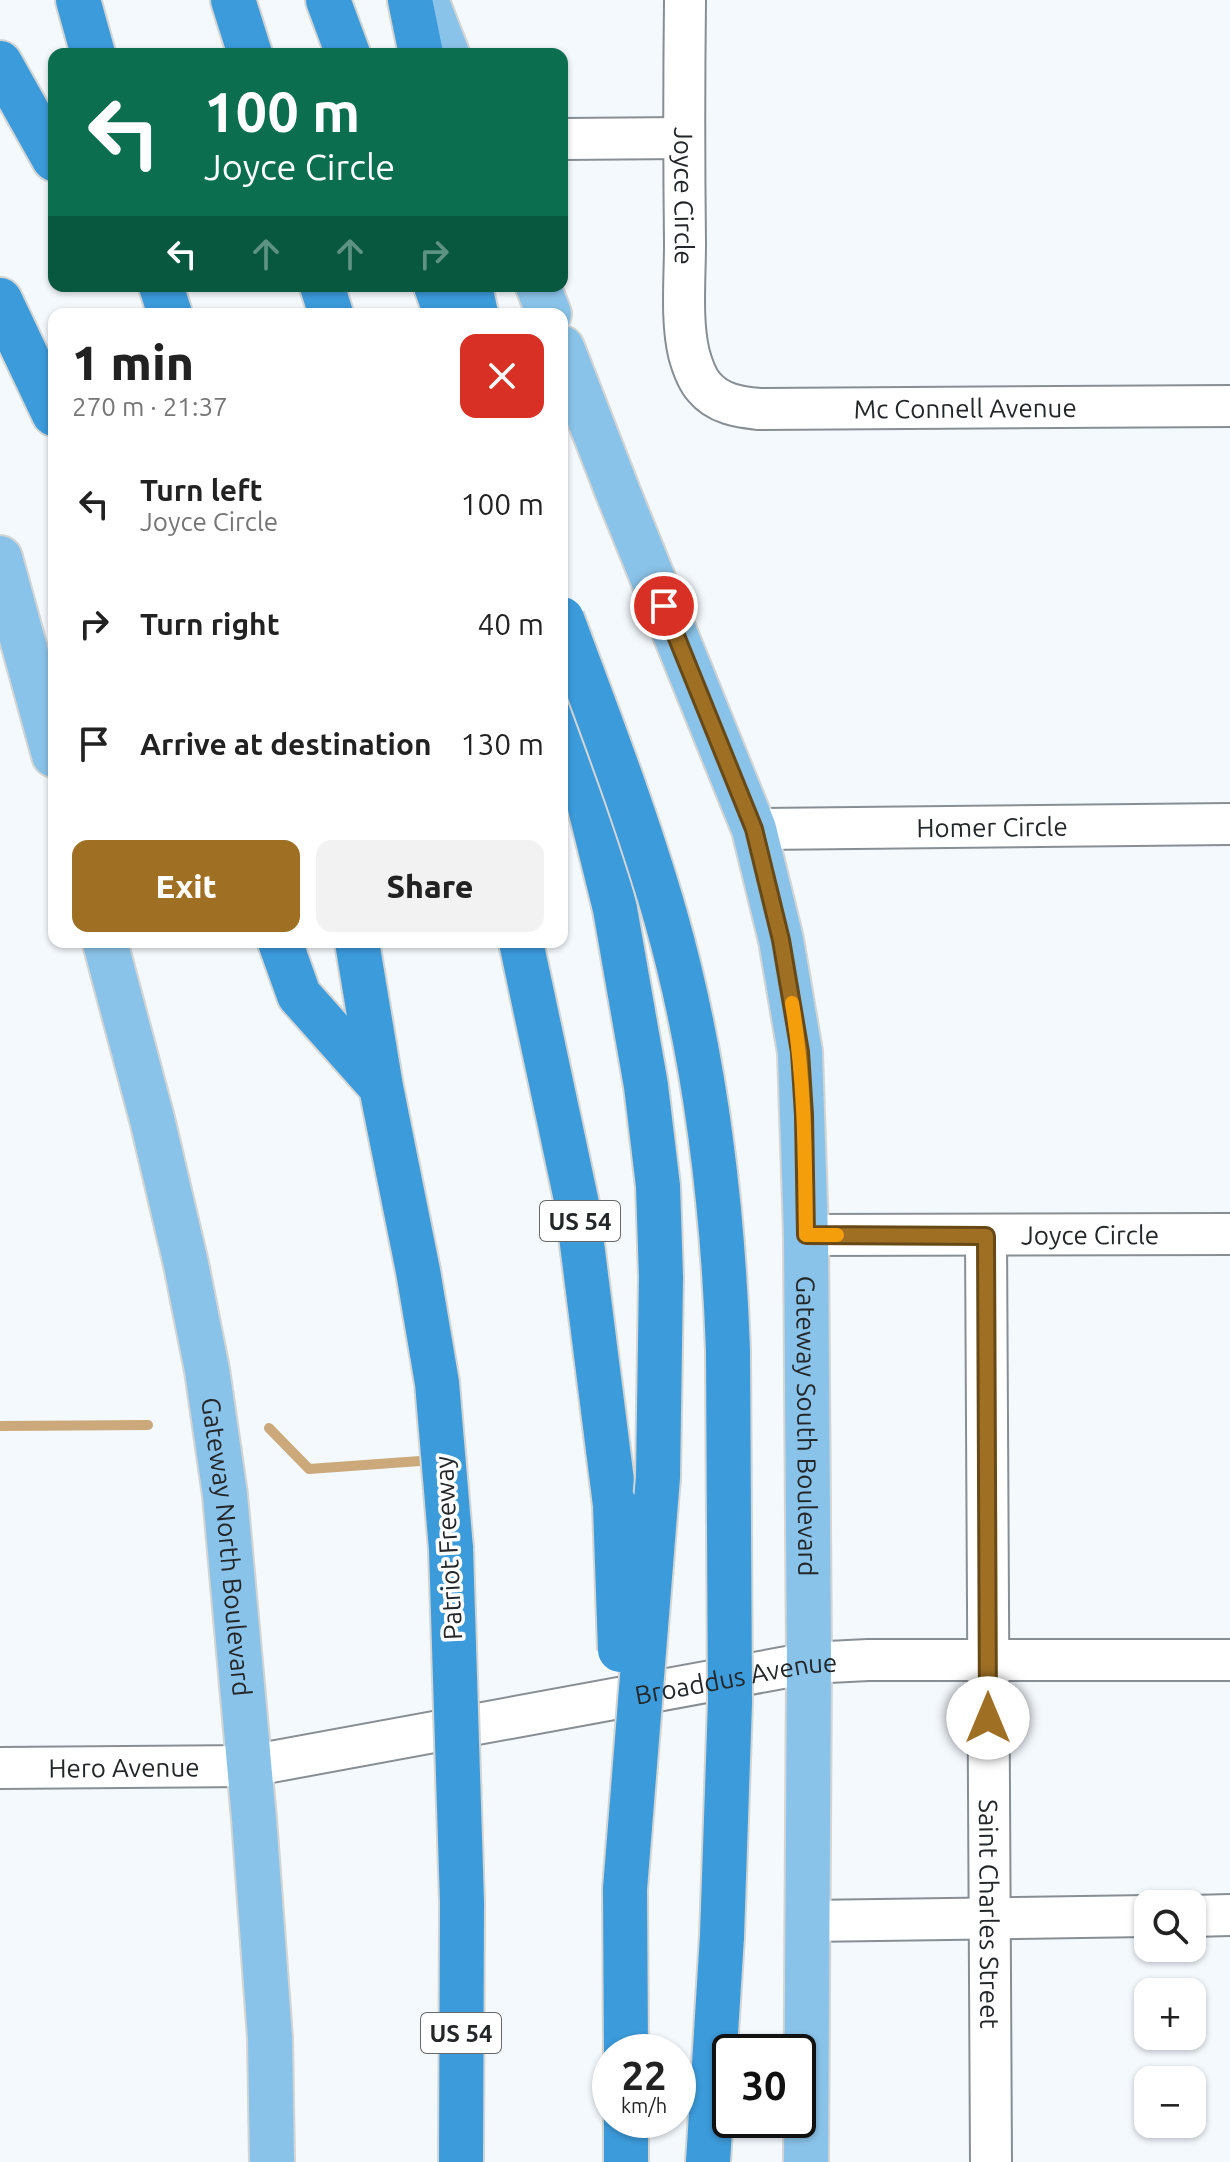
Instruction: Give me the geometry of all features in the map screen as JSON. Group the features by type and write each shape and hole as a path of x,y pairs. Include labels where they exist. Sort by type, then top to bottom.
{"highway":[{"path":"78,0 91,48"},
{"path":"233,0 248,48"},
{"path":"328,0 346,48"},
{"path":"410,0 420,48"},
{"path":"0,63 48,148"},
{"path":"0,300 48,401"},
{"path":"568,635 609,744 667,920 709,1114 724,1268 728,1351 730,1702 722,1936 708,2162"},
{"path":"568,718 615,909 646,1086 658,1186 661,1263 658,1477 625,1889"},
{"path":"282,948 299,995 381,1087"},
{"name":"Patriot Freeway","path":"358,948 437,1383 451,1549 462,1903 461,2162"},
{"name":"US 54","path":"522,948 577,1204 615,1505 626,2034"},
{"path":"626,2138 626,2162"}],"main road":[{"path":"426,0 445,48"},
{"name":"Gateway South Boulevard","path":"568,363 754,829 781,940 800,1052 806,1235 809,1663 806,2162"},
{"path":"0,558 48,733"},
{"name":"Gateway North Boulevard","path":"107,948 152,1119 207,1370 226,1510 249,1766 270,2038 272,2162"}],"street":[{"name":"Joyce Circle","path":"685,0 683,138 688,352 704,388"},
{"path":"568,139 683,138"},
{"name":"Mc Connell Avenue","path":"704,388 733,406 759,409 1230,406"},
{"name":"Homer Circle","path":"754,829 1230,824"},
{"name":"Joyce Circle","path":"806,1235 1230,1234"},
{"name":"Saint Charles Street","path":"986,1236 991,2162"},
{"name":"Broaddus Avenue","path":"249,1766 809,1663 868,1660 1230,1660"},
{"name":"Hero Avenue","path":"0,1768 249,1766"},
{"path":"1206,1916 1230,1915"},
{"path":"808,1921 1134,1916"}],"waterway":[{"path":"0,1426 148,1425"},
{"path":"269,1428 309,1469 434,1460"}],"slow traffic":[{"path":"792,1003 800,1052 804,1115 806,1235 837,1235"}],"route":[{"path":"664,606 754,829 781,940 800,1052 806,1235 986,1236 988,1718"}]}
